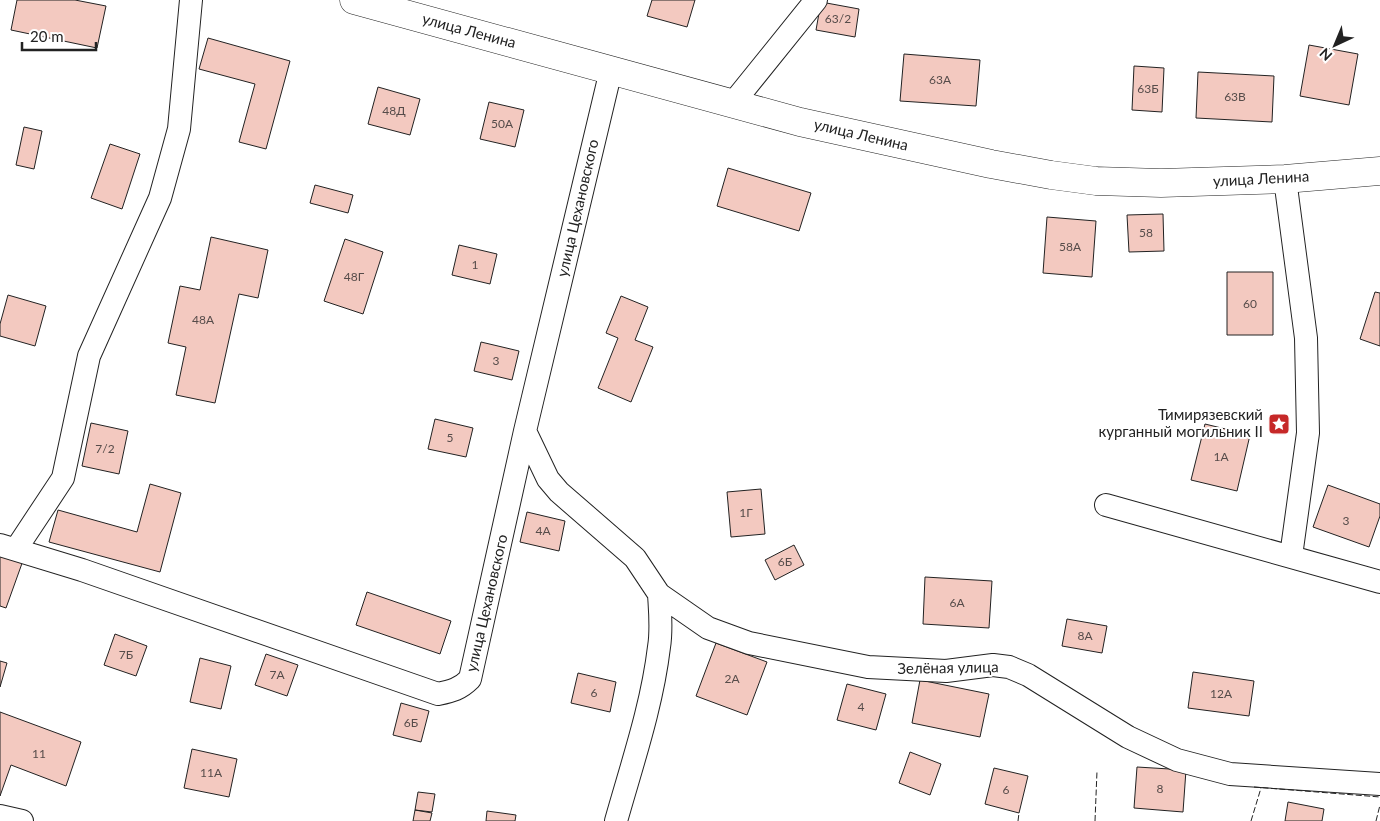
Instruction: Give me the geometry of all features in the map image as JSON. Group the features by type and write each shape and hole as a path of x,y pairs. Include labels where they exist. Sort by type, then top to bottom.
{"street":[{"path":"8,547 63,478 89,356 160,198 179,129 191,0"},
{"name":"улица Ленина","path":"354,0 800,122 991,164 1060,176 1096,180 1161,183 1285,179 1380,171"},
{"path":"733,104 816,0"},
{"name":"улица Цехановского","path":"8,547 438,694 453,691 462,686 470,679 525,431 610,70"},
{"path":"1285,179 1306,338 1308,432 1291,556"},
{"name":"Зелёная улица","path":"525,431 548,479 559,492 635,558 659,594 708,628 749,643 868,667 946,671 993,665 1009,668 1028,675 1128,737 1177,760 1230,774 1380,784"},
{"path":"1106,505 1380,582"},
{"path":"616,821 645,717 659,647 661,623 659,594"},
{"path":"0,816 22,821"}],"building":[{"path":"17,0 75,0 106,6 97,48 11,30"},
{"path":"652,0 695,0 687,27 647,16"},
{"path":"821,2 859,9 855,37 816,30"},
{"path":"208,38 290,61 266,149 239,142 255,84 199,69"},
{"path":"1309,45 1358,54 1349,105 1300,96"},
{"path":"904,54 980,60 976,106 900,101"},
{"path":"1134,66 1164,68 1162,112 1132,110"},
{"path":"1198,72 1274,76 1272,122 1196,118"},
{"path":"378,87 420,99 410,135 368,124"},
{"path":"489,102 524,110 515,147 480,139"},
{"path":"24,127 42,131 34,169 16,165"},
{"path":"110,144 140,154 122,209 91,198"},
{"path":"728,168 811,193 799,231 717,206"},
{"path":"315,185 353,195 348,213 310,203"},
{"path":"1163,214 1164,251 1129,252 1127,215"},
{"path":"1047,217 1096,221 1092,277 1043,273"},
{"path":"211,237 268,250 258,298 239,294 215,403 176,395 186,347 168,343 180,286 200,290"},
{"path":"345,239 383,252 363,314 324,301"},
{"path":"459,245 497,254 490,284 452,275"},
{"path":"1227,272 1273,272 1273,335 1227,335"},
{"path":"1375,292 1380,293 1380,346 1360,339"},
{"path":"8,295 46,306 35,346 0,336 0,324"},
{"path":"621,296 648,307 635,340 653,347 631,402 598,388 618,338 606,333"},
{"path":"481,342 519,351 512,380 474,371"},
{"path":"435,419 473,428 466,457 428,449"},
{"path":"91,423 128,431 119,474 82,466"},
{"path":"1205,424 1250,435 1237,491 1191,480"},
{"path":"150,484 181,493 160,572 49,542 58,510 137,532"},
{"path":"1328,485 1380,504 1380,516 1369,547 1313,527"},
{"path":"761,489 765,534 731,537 727,492"},
{"path":"527,512 565,521 559,551 520,542"},
{"path":"794,545 804,565 775,580 765,560"},
{"path":"0,546 25,555 6,608 0,606"},
{"path":"925,577 992,581 989,628 923,624"},
{"path":"367,592 451,621 440,654 356,625"},
{"path":"1067,619 1107,626 1102,653 1062,646"},
{"path":"115,634 147,646 136,676 104,665"},
{"path":"716,643 767,662 747,715 696,696"},
{"path":"266,654 298,665 287,696 255,685"},
{"path":"200,658 231,666 221,709 190,702"},
{"path":"0,661 7,663 0,687"},
{"path":"1193,672 1254,681 1249,716 1188,708"},
{"path":"578,673 616,682 610,712 571,703"},
{"path":"920,680 989,694 980,737 912,723"},
{"path":"847,684 886,694 876,730 837,720"},
{"path":"401,703 429,711 421,742 393,735"},
{"path":"0,712 81,742 66,786 11,765 0,796"},
{"path":"192,749 237,759 229,797 184,788"},
{"path":"910,752 941,764 930,795 899,783"},
{"path":"1137,767 1186,770 1183,812 1134,808"},
{"path":"994,768 1028,776 1019,813 985,804"},
{"path":"418,792 435,794 432,812 415,810"},
{"path":"1288,802 1324,809 1322,821 1285,821"},
{"path":"415,810 432,813 430,821 413,821"},
{"path":"487,811 516,815 515,821 486,821"}],"fence":[{"path":"1095,821 1097,771"},
{"path":"1254,787 1380,797"},
{"path":"1251,821 1261,788"},
{"path":"1376,821 1380,805"},
{"path":"1018,821 1019,813"}],"place":[{"name":"Тимирязевский курганный могильник II","path":"1279,424"}]}
